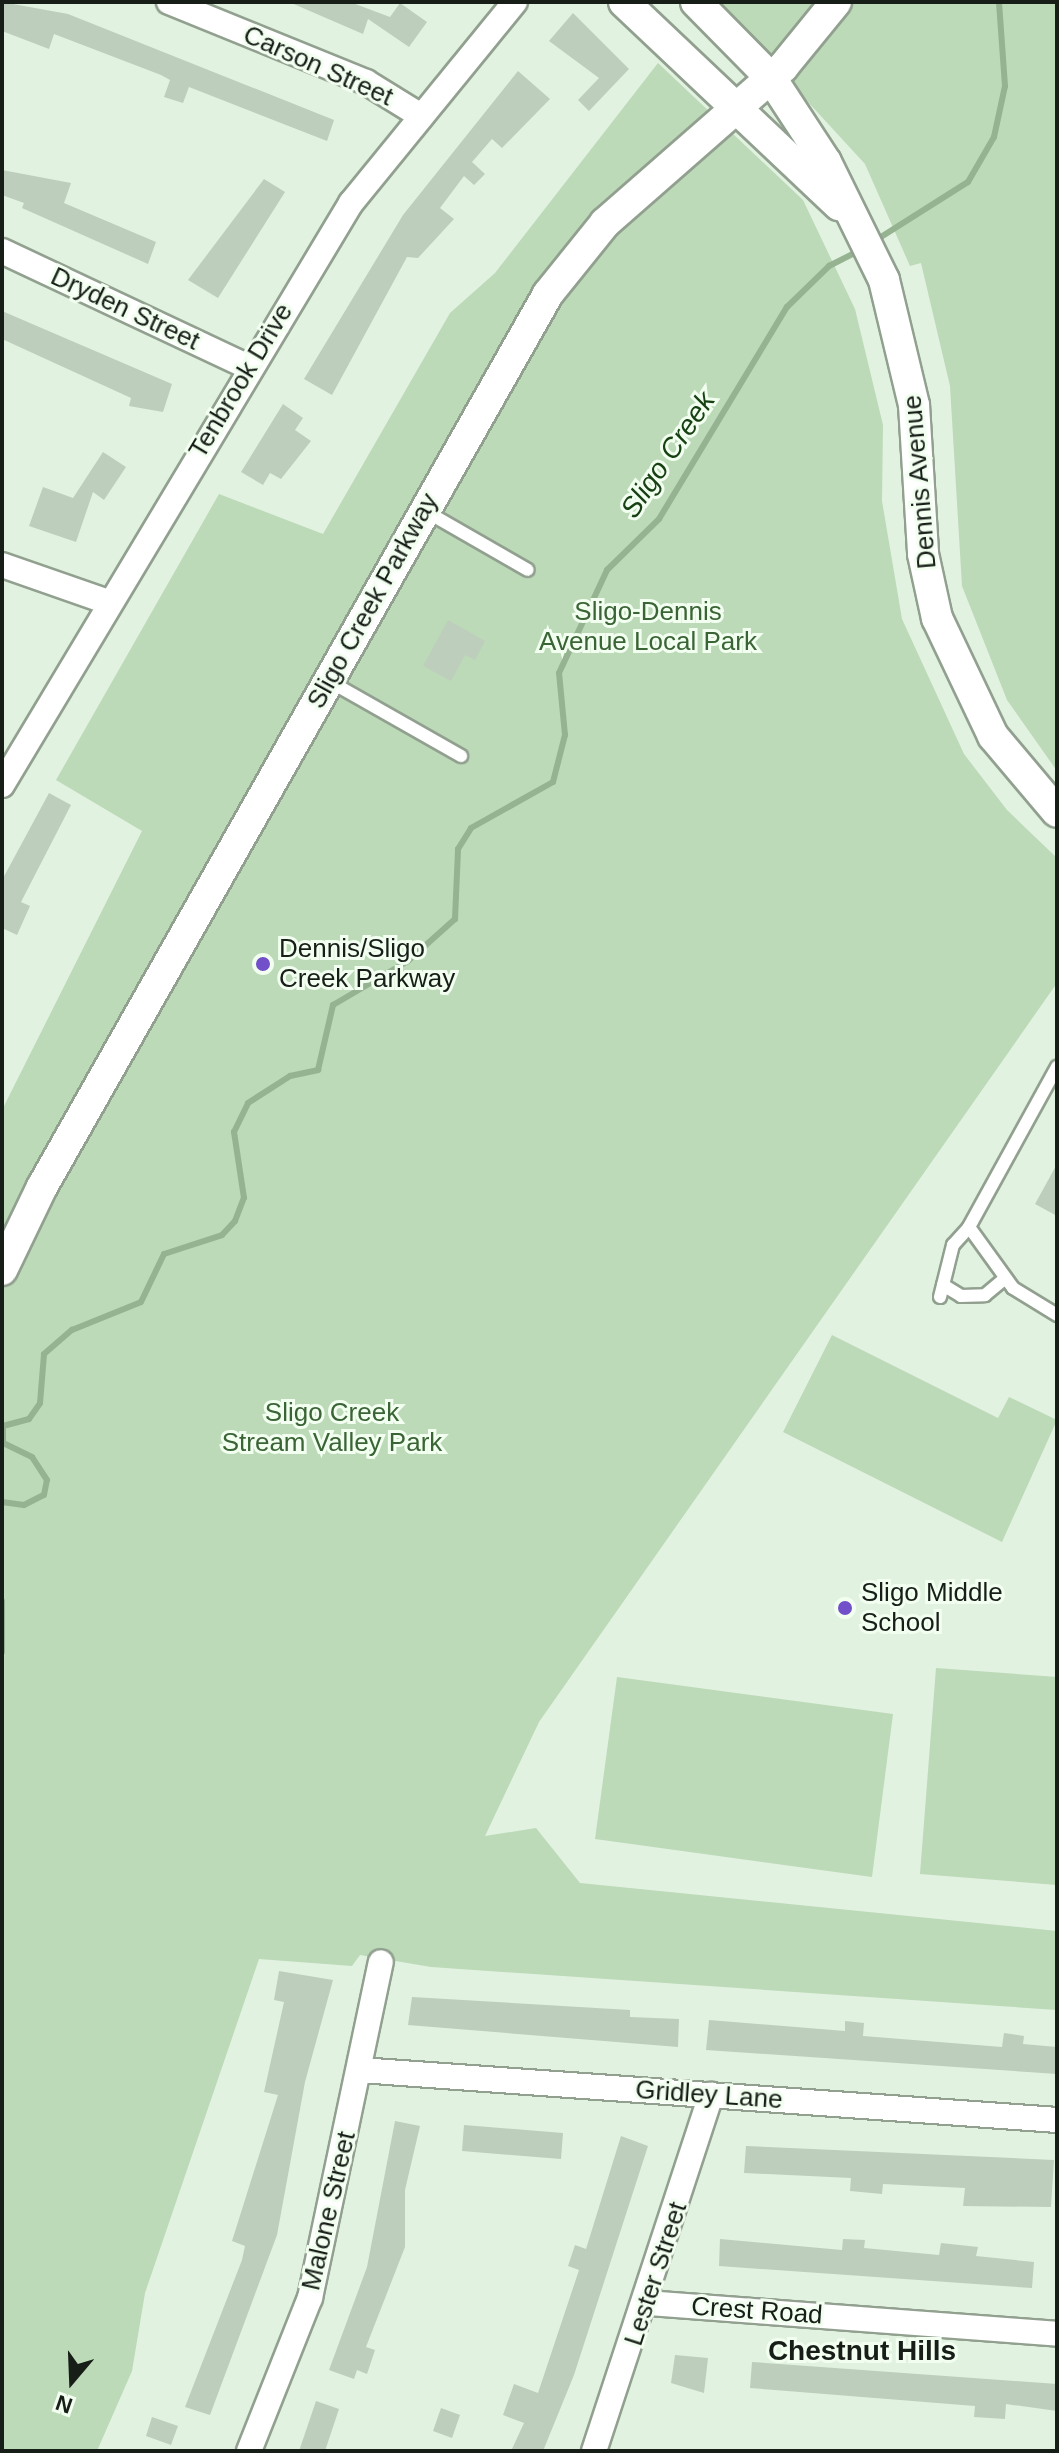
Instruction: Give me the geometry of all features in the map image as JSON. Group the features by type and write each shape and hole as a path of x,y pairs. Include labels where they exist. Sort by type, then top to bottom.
{"street":[{"name":"Carson Street","path":"169,2 366,82 421,116"},
{"name":"Tenbrook Drive","path":"2,785 108,602 351,203 515,2"},
{"name":"Dennis Avenue","path":"624,2 856,220"},
{"name":"Dennis Avenue","path":"696,2 771,78 856,220 884,280 914,405 923,554 937,618 993,736 1057,812"},
{"name":"Sligo Creek Parkway","path":"2,1270 42,1187 548,294 605,223 771,78 836,2"},
{"name":"Dryden Street","path":"2,251 249,367"},
{"path":"2,565 108,602"},
{"name":"Malone Street","path":"249,2451 310,2298 381,1962"},
{"name":"Gridley Lane","path":"360,2070 1057,2120"},
{"name":"Lester Street","path":"594,2451 648,2303 711,2095"},
{"name":"Crest Road","path":"648,2303 1057,2334"}],"lane":[{"path":"425,511 528,570"},
{"path":"329,681 461,756"},
{"path":"1005,1278 985,1295 961,1296 942,1291 953,1245 969,1227 1057,1067"},
{"path":"969,1227 1005,1278 1057,1315"}],"green space":[{"path":"716,2 1057,2 1057,771 1007,700 962,586 950,386 921,263 910,266 865,164"},
{"name":"Sligo Creek Stream Valley Park","path":"658,63 803,200 855,309 883,425 882,501 902,619 964,754 1007,810 1057,858 1057,983 539,1722 485,1836 536,1828 580,1883 1057,1931 1057,2010 431,1967 360,1955 352,1966 259,1959 145,2293 132,2371 97,2451 2,2451 2,1110 142,831 56,780 219,494 323,534 450,313 495,273"},
{"path":"832,1335 998,1418 1009,1397 1057,1420 1002,1542 783,1432"},
{"path":"936,1668 1057,1677 1057,1885 920,1874"},
{"path":"617,1677 893,1714 872,1877 595,1839"}],"building":[{"path":"2,2 68,14 334,120 327,141 189,87 183,103 164,97 170,80 54,34 49,49 2,31"},
{"path":"289,2 350,2 390,17 400,3 427,22 409,47 368,19 363,34"},
{"path":"573,13 629,69 589,111 578,100 599,78 549,41"},
{"path":"518,71 550,99 502,148 492,139 472,162 485,174 474,185 464,176 440,208 454,219 418,258 407,257 332,395 304,379 403,215"},
{"path":"2,170 71,183 64,203 156,242 148,264 22,208 24,203 2,195"},
{"path":"264,179 285,192 218,298 188,280"},
{"path":"2,311 172,384 163,412 129,406 131,398 2,339"},
{"path":"283,404 303,418 295,430 311,441 281,479 270,473 263,485 241,472"},
{"path":"103,452 126,467 104,500 93,492 76,542 29,526 43,487 73,498"},
{"path":"448,620 485,641 475,660 465,655 451,681 423,666"},
{"path":"49,793 71,805 21,902 30,906 17,935 2,928 2,880"},
{"path":"1057,1164 1057,1216 1035,1204"},
{"path":"279,1971 333,1980 305,2082 277,2235 210,2415 185,2407 242,2260 245,2246 232,2241 278,2095 264,2092 284,2002 274,2000"},
{"path":"412,1997 630,2010 630,2017 679,2019 678,2047 408,2025"},
{"path":"709,2020 845,2031 845,2021 864,2023 863,2036 1002,2047 1004,2033 1024,2036 1023,2044 1057,2047 1057,2074 706,2050"},
{"path":"395,2121 420,2126 405,2190 405,2247 366,2347 375,2350 367,2374 357,2370 354,2379 329,2370 367,2267"},
{"path":"464,2125 563,2133 561,2159 462,2151"},
{"path":"621,2136 648,2146 574,2375 543,2451 511,2451 524,2423 503,2415 514,2384 538,2393 579,2270 568,2266 575,2245 586,2249"},
{"path":"746,2146 1054,2160 1051,2207 963,2206 965,2188 883,2184 882,2194 850,2191 851,2178 744,2173"},
{"path":"720,2239 842,2250 843,2239 865,2240 864,2248 939,2255 941,2243 978,2247 976,2256 1034,2262 1032,2288 719,2266"},
{"path":"675,2355 708,2358 704,2393 671,2383"},
{"path":"752,2362 1057,2384 1057,2411 1006,2404 1005,2419 974,2417 975,2406 750,2388"},
{"path":"316,2401 339,2409 325,2451 299,2451"},
{"path":"441,2408 460,2415 452,2438 433,2431"},
{"path":"152,2417 178,2426 171,2445 146,2436"}],"waterway":[{"path":"873,242 968,182 994,137 1005,86 999,2"},
{"name":"Sligo Creek","path":"2,1502 24,1505 44,1495 47,1480 32,1457 3,1443 3,1426 29,1419 40,1403 44,1354 72,1330 141,1302 164,1254 222,1235 235,1221 244,1198 234,1132 248,1103 290,1076 318,1070 333,1005 408,961 455,919 458,849 471,828 553,782 565,735 559,673 607,570 659,519 787,307 829,266 860,250"},
{"name":"Sligo Creek","path":"2,1601 2,1652"}],"place":[{"name":"Dennis/Sligo Creek Parkway","path":"263,964"},
{"name":"Sligo Middle School","path":"845,1608"}],"district":[{"name":"Chestnut Hills","path":"862,2351"}],"park label":[{"name":"Sligo-Dennis Avenue Local Park","path":"648,627"}]}
